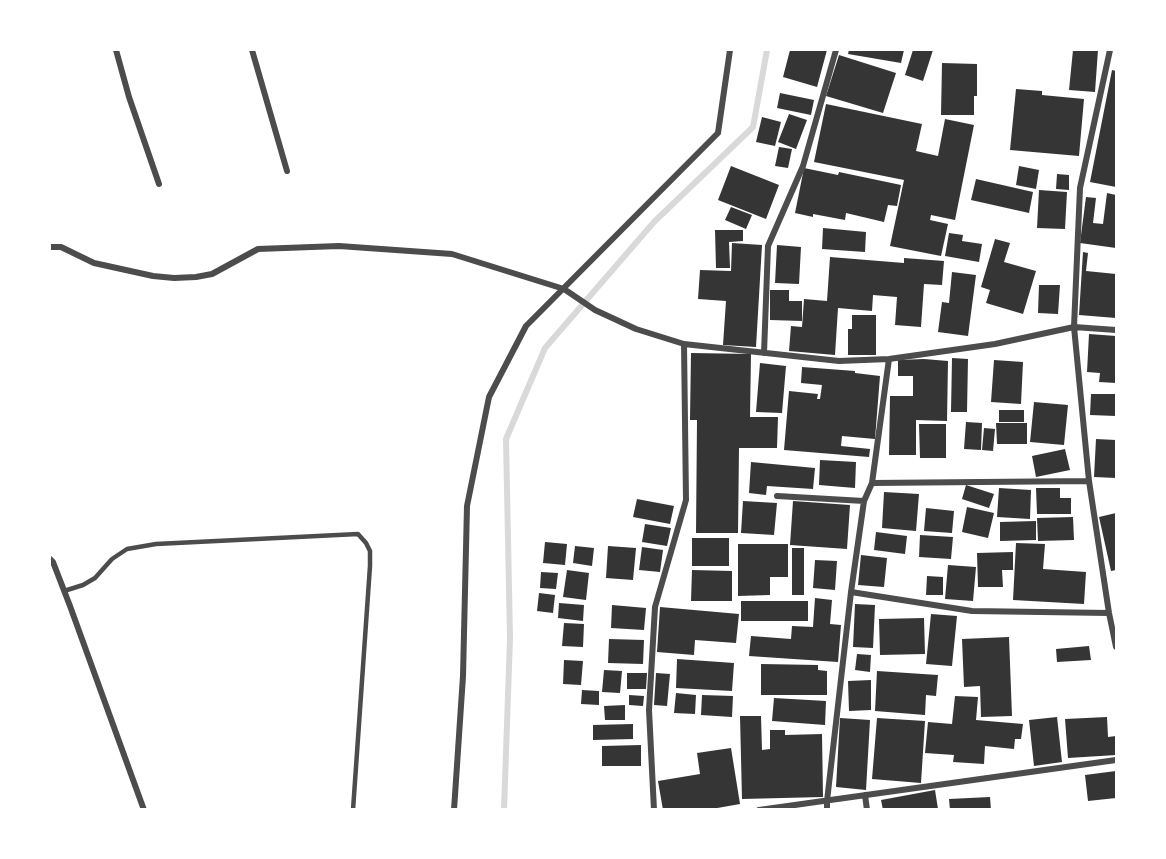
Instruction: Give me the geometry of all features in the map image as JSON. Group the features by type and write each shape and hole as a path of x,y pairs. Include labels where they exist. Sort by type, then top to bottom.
{"street":[{"path":"116,50 129,98 159,184"},
{"path":"252,50 286,171"},
{"path":"454,810 463,676 467,506 489,397 526,326 718,133 730,50"},
{"path":"764,353 768,246 803,166 836,50"},
{"path":"1110,50 1080,188 1074,327 1089,481 1116,647"},
{"path":"1108,59 1116,61"},
{"path":"50,247 61,247 94,262 153,276 174,278 196,277 212,273 258,249 339,246 452,255 564,289 595,310 636,329 684,344 838,361 889,359 995,344 1074,327 1116,330"},
{"path":"654,810 649,710 655,607 686,500 684,344"},
{"path":"827,810 851,592 864,501 872,483 889,359"},
{"path":"872,483 1089,481"},
{"path":"777,496 864,501"},
{"path":"50,559 64,591 144,810"},
{"path":"851,592 972,611 1109,614"},
{"path":"759,810 1116,760"},
{"path":"866,795 867,810"}],"lane":[{"path":"64,591 83,585 95,578 112,559 127,549 156,544 358,534 370,551 370,566 353,810"}],"building":[{"path":"790,50 827,50 817,87 783,77"},
{"path":"849,50 904,50 901,63 848,54"},
{"path":"913,50 933,50 923,81 905,75"},
{"path":"1073,50 1098,50 1095,92 1069,90"},
{"path":"839,55 896,73 883,113 826,96"},
{"path":"942,63 977,64 977,96 974,96 974,115 941,115"},
{"path":"1112,70 1116,71 1116,187 1090,182"},
{"path":"1016,89 1042,91 1042,95 1084,99 1079,156 1010,150"},
{"path":"780,93 814,100 811,115 777,108"},
{"path":"826,104 922,124 916,151 938,156 945,119 974,125 955,220 931,215 930,220 948,224 941,256 890,246 904,180 814,162"},
{"path":"789,114 807,120 796,149 778,142"},
{"path":"762,117 781,122 775,146 756,142"},
{"path":"779,147 792,149 788,168 775,166"},
{"path":"731,166 779,185 766,219 718,200"},
{"path":"1019,166 1039,170 1036,189 1016,185"},
{"path":"804,168 838,175 839,172 901,185 897,206 888,205 884,222 846,213 845,220 795,213"},
{"path":"1057,174 1069,175 1069,190 1056,189"},
{"path":"976,179 1033,192 1029,213 971,200"},
{"path":"1039,190 1067,192 1065,229 1037,228"},
{"path":"1107,193 1116,195 1116,248 1080,243 1086,197 1096,198 1093,223 1103,224"},
{"path":"731,207 752,215 746,229 725,220"},
{"path":"823,228 866,232 865,252 822,249"},
{"path":"715,230 743,230 743,241 729,242 730,268 716,268"},
{"path":"949,233 963,235 962,241 982,244 979,262 945,256"},
{"path":"995,239 1010,243 1004,262 1036,271 1023,314 986,303 990,290 981,287"},
{"path":"732,243 762,245 756,347 723,345 726,301 698,299 700,270 731,271"},
{"path":"777,245 801,247 799,284 775,283"},
{"path":"1083,252 1088,253 1086,271 1116,274 1116,318 1079,315"},
{"path":"830,257 904,263 904,258 944,261 942,285 924,284 921,327 895,325 897,297 873,295 872,311 838,308 835,355 789,351 791,326 802,327 804,299 827,301"},
{"path":"952,272 976,275 968,336 938,332 942,302 949,303"},
{"path":"1039,285 1060,285 1058,314 1038,313"},
{"path":"770,290 789,290 789,301 802,301 802,321 770,320"},
{"path":"852,315 876,315 876,355 848,355 848,329 852,329"},
{"path":"1089,334 1116,336 1116,383 1099,382 1100,373 1087,372"},
{"path":"691,353 751,354 750,417 778,417 777,448 739,448 738,533 696,533 697,420 690,420"},
{"path":"952,358 968,359 967,412 951,412"},
{"path":"898,360 948,361 947,421 916,420 916,455 889,455 890,396 913,396 913,376 898,376"},
{"path":"994,360 1023,362 1021,404 991,402"},
{"path":"760,363 786,366 782,413 756,412"},
{"path":"802,367 855,371 855,373 880,376 875,439 842,436 841,446 870,449 869,457 784,450 789,391 818,394 817,399 820,399 822,385 801,383"},
{"path":"1091,394 1116,394 1116,416 1090,415"},
{"path":"1034,402 1068,405 1064,445 1030,442"},
{"path":"999,410 1024,410 1024,422 999,422"},
{"path":"966,422 982,423 981,450 964,449"},
{"path":"996,423 1027,423 1027,444 997,444"},
{"path":"919,424 946,424 946,458 920,458"},
{"path":"984,428 995,429 993,451 982,450"},
{"path":"1096,439 1116,440 1116,478 1094,477"},
{"path":"1065,449 1070,470 1036,477 1032,456"},
{"path":"820,460 856,462 855,488 819,485"},
{"path":"751,462 815,468 813,489 767,486 766,495 749,493"},
{"path":"966,485 994,494 989,508 962,499"},
{"path":"999,488 1031,490 1030,519 997,517"},
{"path":"1036,488 1060,488 1060,498 1071,498 1071,514 1037,514"},
{"path":"884,492 919,494 916,531 882,528"},
{"path":"637,499 674,506 670,524 633,517"},
{"path":"743,501 777,503 774,535 741,533"},
{"path":"793,501 850,505 847,549 790,545"},
{"path":"967,507 994,513 988,538 962,532"},
{"path":"926,508 954,511 952,533 924,531"},
{"path":"1116,513 1116,570 1111,571 1099,517"},
{"path":"1073,517 1074,540 1038,541 1037,518"},
{"path":"1036,521 1036,540 1000,541 1000,522"},
{"path":"645,524 671,528 667,546 642,542"},
{"path":"876,532 907,536 905,554 874,550"},
{"path":"920,535 953,537 951,559 919,557"},
{"path":"692,538 729,538 729,566 692,566"},
{"path":"545,542 567,544 565,565 543,563"},
{"path":"1016,543 1045,544 1043,569 1086,572 1084,604 1013,600"},
{"path":"738,544 788,544 788,577 770,577 770,595 738,596"},
{"path":"575,546 594,548 592,566 573,563"},
{"path":"608,546 636,548 633,580 606,578"},
{"path":"642,547 663,550 660,572 639,570"},
{"path":"792,548 804,548 804,595 792,595"},
{"path":"1013,552 1013,570 1002,570 1003,587 978,587 977,553"},
{"path":"861,555 887,558 884,587 858,585"},
{"path":"815,560 837,561 835,590 813,588"},
{"path":"948,565 976,567 973,601 945,599"},
{"path":"567,570 589,573 586,600 563,597"},
{"path":"692,570 732,571 732,601 691,601"},
{"path":"541,572 558,573 556,589 540,588"},
{"path":"927,576 943,577 943,595 926,595"},
{"path":"539,593 555,595 553,613 537,611"},
{"path":"815,598 832,600 830,624 841,625 838,662 749,656 751,636 791,639 792,626 813,627"},
{"path":"741,601 808,601 808,621 741,621"},
{"path":"559,603 584,605 583,621 558,618"},
{"path":"855,604 875,605 873,648 853,647"},
{"path":"612,605 646,608 644,630 611,628"},
{"path":"660,607 739,614 736,643 695,640 694,655 657,652"},
{"path":"931,614 957,616 952,666 926,664"},
{"path":"924,618 925,654 880,655 879,619"},
{"path":"564,623 584,624 583,647 562,646"},
{"path":"1009,637 1012,716 981,717 980,686 964,687 962,639"},
{"path":"609,639 644,640 643,664 608,663"},
{"path":"1089,646 1091,660 1057,662 1056,649"},
{"path":"857,654 871,655 870,672 855,670"},
{"path":"677,659 734,663 732,691 676,688"},
{"path":"564,660 583,661 581,685 563,684"},
{"path":"761,664 818,665 818,670 827,671 827,695 761,695"},
{"path":"604,670 622,671 620,693 602,692"},
{"path":"877,671 938,675 936,696 926,695 925,715 875,711"},
{"path":"627,673 647,673 646,689 627,689"},
{"path":"656,673 670,674 667,706 654,705"},
{"path":"871,680 871,710 849,711 848,681"},
{"path":"582,690 599,691 599,705 581,704"},
{"path":"676,693 696,695 695,714 674,713"},
{"path":"629,695 644,696 643,706 629,705"},
{"path":"702,695 733,696 732,717 701,715"},
{"path":"955,696 978,697 976,720 1023,724 1021,739 1015,739 1014,749 985,746 984,764 953,762 954,755 925,753 928,722 952,724"},
{"path":"774,698 826,701 825,725 772,721"},
{"path":"625,705 625,720 605,720 604,706"},
{"path":"740,716 761,716 762,750 770,749 770,730 785,730 785,735 822,734 823,797 742,799"},
{"path":"1057,717 1062,762 1034,766 1029,720"},
{"path":"1107,717 1108,737 1116,736 1116,755 1068,758 1065,719"},
{"path":"840,718 870,720 866,790 836,787"},
{"path":"877,718 925,721 921,783 872,779"},
{"path":"633,724 633,739 593,740 593,725"},
{"path":"641,745 641,766 602,766 602,746"},
{"path":"731,748 740,804 706,810 663,810 658,781 700,774 697,753"},
{"path":"1116,771 1116,798 1088,801 1085,775"},
{"path":"935,790 938,809 883,810 881,800"},
{"path":"990,797 991,810 950,810 949,799"}],"waterway":[{"path":"504,810 510,638 506,439 545,348 654,222 753,127 767,50"}]}
